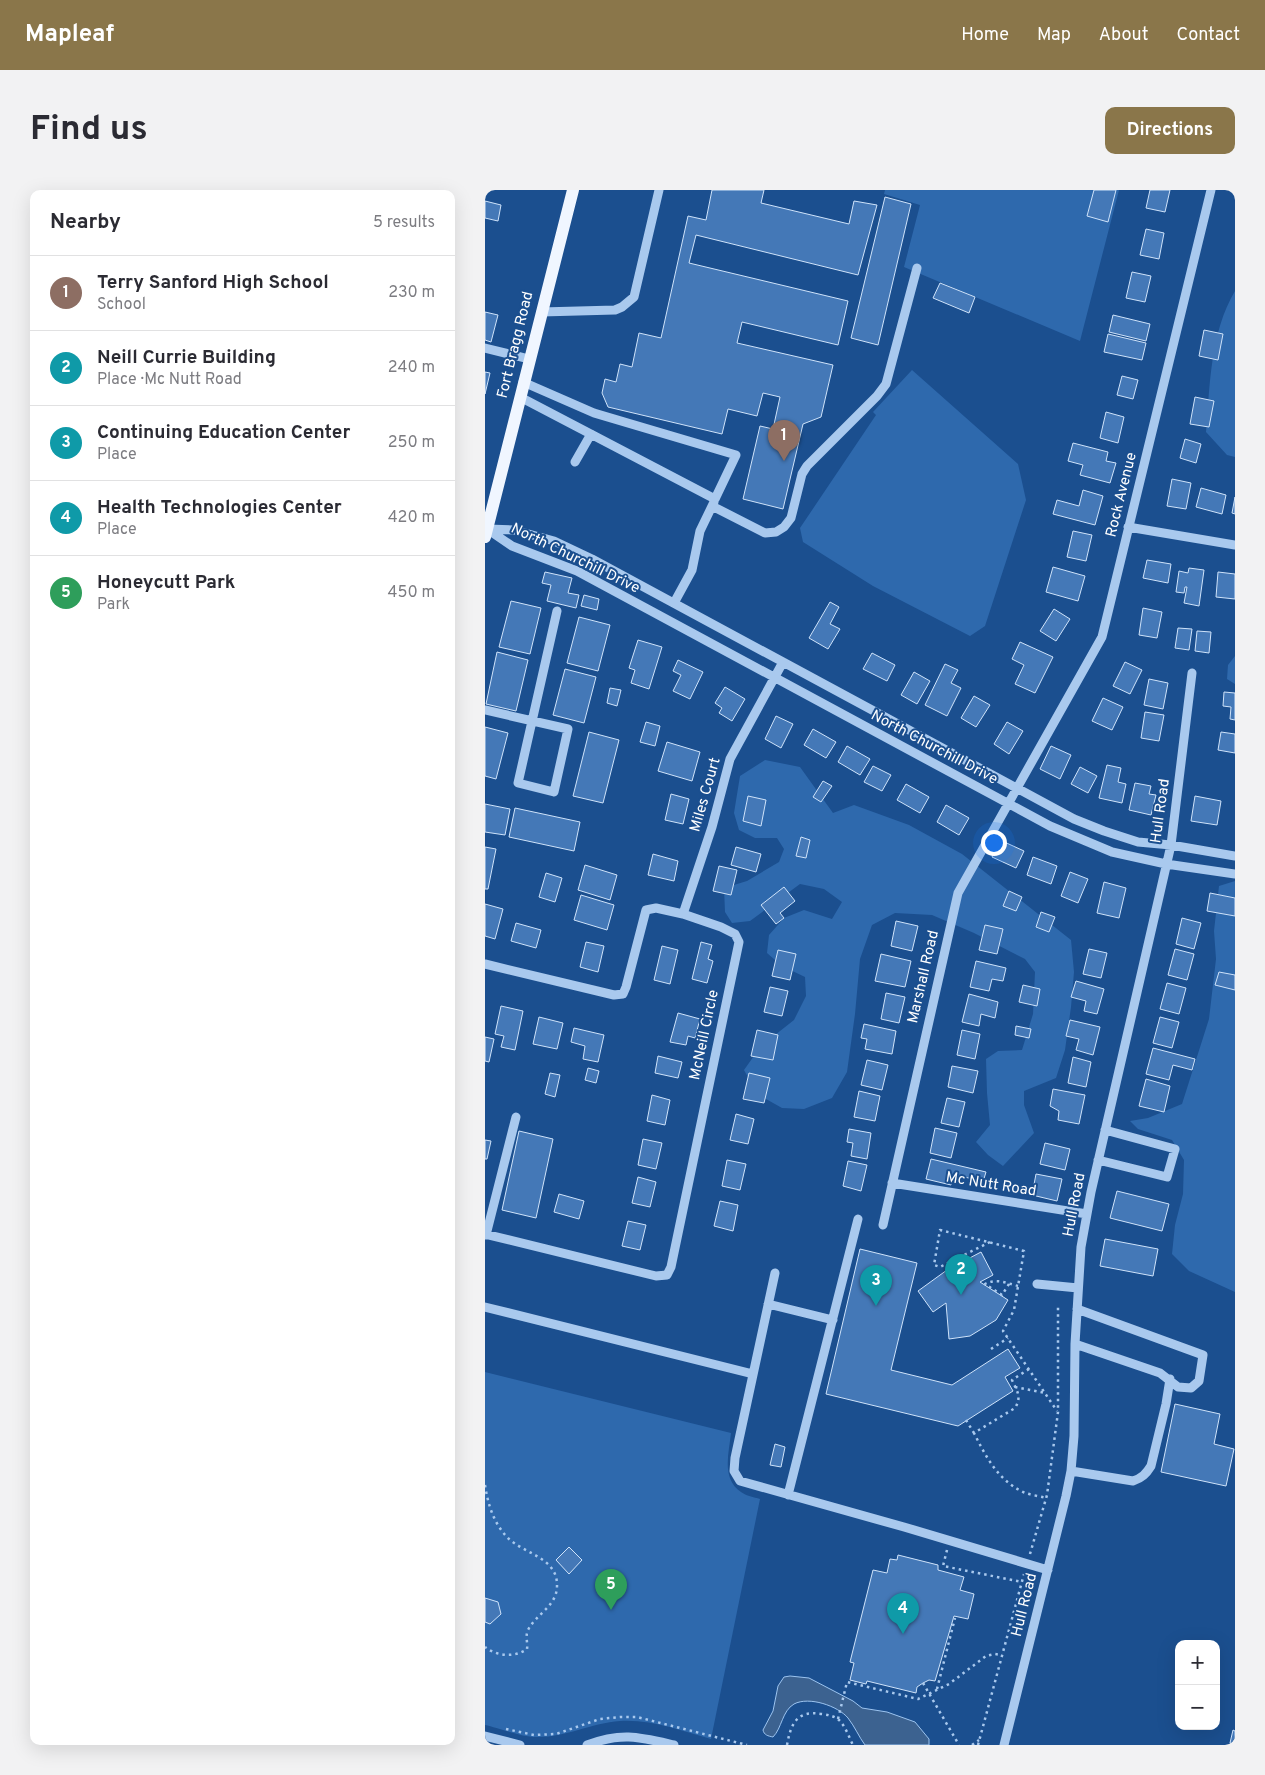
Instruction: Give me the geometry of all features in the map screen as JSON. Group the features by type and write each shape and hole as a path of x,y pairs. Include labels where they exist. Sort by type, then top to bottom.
{"main road":[{"name":"Fort Bragg Road","path":"486,533 573,190"}],"street":[{"path":"541,312 615,310 634,297 659,190"},
{"name":"Rock Avenue","path":"1017,789 1102,637 1211,190"},
{"path":"520,397 591,434 765,533 776,532 784,527 791,518 802,474 807,466 877,396 885,384 917,268"},
{"path":"485,348 529,359"},
{"path":"523,382 594,413 736,455 700,531 693,570 674,603"},
{"path":"575,462 591,434"},
{"path":"1129,527 1235,545"},
{"name":"North Churchill Drive","path":"486,533 514,530 554,541 674,603 1074,819 1138,842 1171,845 1235,856"},
{"name":"North Churchill Drive","path":"486,533 512,546 577,571 1050,826 1112,852 1166,864 1235,874"},
{"path":"485,710 532,721 568,729 554,792 518,783 532,721 557,611"},
{"name":"Miles Court","path":"683,914 712,827 730,759 783,662"},
{"name":"Hull Road","path":"1004,1745 1071,1471 1074,1436 1075,1344 1081,1246 1098,1160 1171,845 1192,673"},
{"name":"Marshall Road","path":"883,1225 958,893 1017,789"},
{"name":"McNeill Circle","path":"485,964 614,995 623,994 626,987 646,910 656,908 683,914 721,927 735,934 739,942 671,1267 667,1275 656,1276 486,1235"},
{"path":"486,1235 516,1117"},
{"path":"1098,1160 1167,1177 1175,1149 1105,1130"},
{"name":"Mc Nutt Road","path":"892,1183 1087,1214"},
{"path":"788,1495 858,1219"},
{"path":"775,1273 735,1458 734,1471 739,1481 1048,1570"},
{"path":"1037,1284 1078,1288"},
{"path":"769,1304 833,1320"},
{"path":"485,1307 753,1374"},
{"path":"1075,1344 1160,1374 1170,1379 1178,1387 1191,1388 1199,1381 1203,1355 1077,1309"},
{"path":"1071,1471 1133,1480 1141,1478 1151,1466 1170,1379"},
{"path":"485,1736 505,1743 520,1745"},
{"path":"587,1745 603,1739 628,1736 674,1745"}],"path":[{"path":"991,1242 941,1267 934,1265 940,1230 991,1242 1024,1250 1014,1310 1003,1331 1058,1412"},
{"path":"1009,1284 1002,1295 985,1284 994,1280 1018,1286"},
{"path":"978,1745 1046,1498 1058,1412 1057,1307"},
{"path":"991,1349 1008,1338"},
{"path":"974,1433 1015,1408 1019,1401 1019,1395 1012,1380 1029,1369"},
{"path":"1015,1387 1045,1393"},
{"path":"966,1420 986,1458 996,1472 1024,1492 1046,1498"},
{"path":"485,1485 488,1504 499,1527 515,1544 543,1559 551,1567 556,1577 557,1586 552,1602 527,1631 527,1649 516,1655 497,1653 485,1647"},
{"path":"949,1540 943,1566 1022,1582"},
{"path":"937,1689 955,1618"},
{"path":"838,1719 847,1682 918,1698 949,1684 986,1656 1003,1655"},
{"path":"923,1684 959,1745"},
{"path":"787,1745 795,1720 805,1714 820,1714 833,1716 838,1719 845,1726 853,1745"},
{"path":"972,1745 980,1739"}],"shaded area":[{"path":"885,190 1119,190 1080,341 904,267 920,205 884,194"},
{"path":"1235,291 1235,457 1227,455 1206,432 1210,378 1216,342 1220,324"},
{"path":"912,370 1018,464 1026,500 985,626 970,636 873,586 803,542 800,528 876,415 873,412"},
{"path":"1235,656 1235,684 1227,679 1228,665"},
{"path":"765,760 800,767 833,813 854,805 909,825 962,854 1071,940 1074,972 1065,1050 1056,1078 1024,1091 1024,1105 1034,1133 1003,1166 988,1155 976,1142 990,1125 986,1059 998,1051 1022,1050 1033,1014 1035,972 1025,959 974,933 932,915 895,913 872,925 860,959 847,1072 832,1098 804,1109 782,1108 757,1094 744,1070 761,1046 794,1020 806,996 805,977 782,966 767,953 769,935 784,918 804,910 832,919 842,902 824,889 800,884 750,921 732,923 725,912 724,888 747,881 779,862 784,849 777,838 755,838 739,830 734,813 740,776"},
{"path":"1235,881 1235,1292 1189,1271 1172,1254 1175,1225 1183,1194 1184,1160 1172,1140 1138,1129 1130,1121 1148,1118 1182,1104 1209,1019 1216,959 1214,931 1219,886"},
{"path":"485,1372 731,1433 728,1465 731,1480 735,1487 743,1493 760,1499 711,1739 666,1726 632,1721 610,1722 559,1735 538,1737 485,1725"},
{"path":"784,1677 809,1678 853,1701 862,1708 887,1712 915,1722 929,1739 929,1745 865,1745 848,1718 843,1714 830,1706 807,1701 790,1707 773,1737 767,1735 763,1730 773,1711 778,1686"}],"building":[{"path":"712,190 764,190 761,203 849,224 854,201 877,205 858,275 696,235 689,263 848,301 838,345 742,322 737,343 833,365 821,417 803,424 783,509 743,499 760,426 773,429 780,397 763,393 757,416 728,409 722,434 608,407 602,393 605,379 616,382 620,364 632,367 639,333 661,338 688,216 706,220"},
{"path":"1094,190 1116,190 1108,222 1087,216"},
{"path":"1150,190 1170,190 1165,212 1146,208"},
{"path":"885,197 911,204 878,345 851,338"},
{"path":"485,201 501,205 498,221 485,218"},
{"path":"1146,229 1164,233 1159,259 1140,255"},
{"path":"1132,272 1151,276 1145,302 1126,298"},
{"path":"940,283 975,297 969,313 933,298"},
{"path":"485,312 498,315 491,342 485,340"},
{"path":"1113,315 1150,324 1146,341 1109,332"},
{"path":"1204,330 1223,334 1218,360 1199,356"},
{"path":"1108,334 1146,343 1142,360 1104,352"},
{"path":"485,372 490,373 485,394"},
{"path":"1122,376 1138,380 1133,399 1117,395"},
{"path":"1195,397 1214,401 1209,427 1190,424"},
{"path":"1106,412 1124,417 1118,443 1100,438"},
{"path":"1185,439 1201,444 1196,463 1180,458"},
{"path":"1073,443 1108,452 1106,461 1116,463 1110,483 1080,475 1083,465 1068,461"},
{"path":"1172,479 1191,483 1186,509 1167,506"},
{"path":"1201,488 1226,495 1222,514 1196,507"},
{"path":"1083,490 1103,496 1095,525 1053,514 1057,500 1079,506"},
{"path":"1235,497 1235,514 1232,513"},
{"path":"1073,531 1092,535 1086,561 1067,557"},
{"path":"1147,560 1171,564 1168,583 1143,578"},
{"path":"1053,567 1085,576 1078,601 1046,592"},
{"path":"1189,568 1204,570 1199,606 1184,603 1187,587 1185,587 1184,593 1176,592 1179,571 1188,573"},
{"path":"545,572 572,578 568,593 579,595 576,608 547,601 551,585 542,583"},
{"path":"1218,572 1235,574 1235,599 1216,597"},
{"path":"584,595 599,599 597,610 581,606"},
{"path":"511,601 541,608 530,654 499,647"},
{"path":"830,602 839,607 830,624 840,629 828,649 809,638"},
{"path":"1143,608 1162,612 1157,638 1139,635"},
{"path":"1054,609 1070,619 1056,641 1040,631"},
{"path":"579,617 610,625 598,671 567,663"},
{"path":"1178,628 1192,629 1189,650 1175,648"},
{"path":"1197,631 1211,632 1209,653 1195,651"},
{"path":"638,640 662,647 649,689 631,683 635,670 629,668"},
{"path":"1020,642 1053,657 1035,693 1015,684 1024,665 1012,659"},
{"path":"497,652 528,660 516,711 486,704"},
{"path":"872,653 895,665 887,681 863,669"},
{"path":"678,660 703,672 690,699 673,691 681,675 673,671"},
{"path":"1125,662 1142,670 1130,694 1113,686"},
{"path":"945,664 958,670 951,683 961,688 947,716 925,705"},
{"path":"565,669 596,677 584,723 553,715"},
{"path":"914,672 930,681 917,704 901,695"},
{"path":"1149,679 1168,683 1163,709 1144,705"},
{"path":"725,687 745,699 732,721 719,713 722,708 715,703"},
{"path":"610,688 621,690 617,706 607,703"},
{"path":"1224,692 1235,693 1235,720 1230,719 1231,707 1223,706"},
{"path":"974,696 990,705 976,727 961,718"},
{"path":"1103,698 1123,707 1112,730 1092,721"},
{"path":"1145,712 1164,715 1159,741 1141,738"},
{"path":"776,716 793,724 781,748 765,739"},
{"path":"646,722 660,726 655,746 640,742"},
{"path":"1007,722 1023,731 1009,754 994,744"},
{"path":"485,727 508,733 496,779 485,776"},
{"path":"813,729 836,742 826,758 804,745"},
{"path":"589,732 619,740 603,803 573,796"},
{"path":"1221,732 1235,734 1235,753 1218,750"},
{"path":"667,742 700,752 692,781 658,771"},
{"path":"847,746 870,759 860,775 838,762"},
{"path":"1051,746 1071,755 1060,779 1040,769"},
{"path":"1107,765 1121,768 1118,782 1126,784 1122,803 1099,798"},
{"path":"873,766 891,775 882,791 864,782"},
{"path":"1080,767 1097,776 1088,793 1071,784"},
{"path":"823,781 832,786 821,802 813,797"},
{"path":"1135,783 1151,786 1149,794 1156,795 1151,815 1129,810"},
{"path":"906,784 929,797 920,813 897,800"},
{"path":"671,794 689,799 683,824 665,820"},
{"path":"748,796 766,800 761,826 743,821"},
{"path":"1195,796 1221,801 1217,825 1191,821"},
{"path":"485,804 510,809 505,835 485,832"},
{"path":"946,805 969,818 959,835 937,822"},
{"path":"515,808 580,822 574,851 509,837"},
{"path":"801,837 810,840 806,858 796,856"},
{"path":"1000,840 1024,851 1016,868 992,857"},
{"path":"485,847 496,849 488,889 485,889"},
{"path":"736,847 761,854 756,872 731,865"},
{"path":"653,854 678,861 674,881 648,875"},
{"path":"1033,857 1057,866 1051,884 1027,875"},
{"path":"585,865 617,875 610,900 578,890"},
{"path":"719,866 737,870 731,895 713,891"},
{"path":"1070,872 1088,879 1078,903 1061,896"},
{"path":"546,873 562,878 555,902 539,897"},
{"path":"1104,882 1126,888 1119,918 1097,913"},
{"path":"784,887 795,901 780,913 784,918 776,924 761,905"},
{"path":"1009,891 1022,897 1016,911 1003,906"},
{"path":"1210,893 1235,898 1235,916 1207,911"},
{"path":"581,895 614,905 607,930 574,920"},
{"path":"485,904 503,909 495,939 485,936"},
{"path":"1041,912 1055,917 1049,932 1036,927"},
{"path":"1182,918 1201,923 1194,949 1176,944"},
{"path":"896,921 918,926 912,951 891,946"},
{"path":"516,923 541,930 536,948 511,941"},
{"path":"985,925 1003,929 997,954 979,950"},
{"path":"586,942 604,946 598,972 580,967"},
{"path":"701,942 712,945 708,959 713,961 707,983 692,979"},
{"path":"662,946 678,950 670,984 654,980"},
{"path":"1089,949 1107,953 1101,978 1083,974"},
{"path":"1175,949 1194,954 1187,980 1168,975"},
{"path":"778,950 796,954 790,980 772,976"},
{"path":"881,954 911,961 905,987 875,981"},
{"path":"976,961 1006,968 1003,981 992,979 989,991 970,987"},
{"path":"1219,972 1235,975 1235,990 1215,985"},
{"path":"1076,981 1104,989 1097,1014 1084,1011 1086,1001 1071,997"},
{"path":"1167,983 1186,988 1179,1014 1160,1009"},
{"path":"1023,985 1040,989 1037,1006 1019,1002"},
{"path":"770,987 788,991 782,1016 764,1012"},
{"path":"886,993 905,997 899,1023 881,1019"},
{"path":"969,994 998,1002 995,1018 981,1014 979,1026 962,1022"},
{"path":"501,1006 523,1011 515,1050 501,1047 504,1036 495,1034"},
{"path":"678,1013 700,1019 695,1038 688,1036 686,1045 670,1042"},
{"path":"539,1017 563,1023 557,1049 533,1044"},
{"path":"1160,1017 1179,1022 1172,1048 1153,1043"},
{"path":"1070,1020 1100,1027 1093,1055 1076,1050 1079,1039 1066,1036"},
{"path":"864,1024 896,1031 892,1054 865,1049 867,1039 861,1038"},
{"path":"1016,1026 1031,1029 1029,1038 1015,1035"},
{"path":"574,1028 604,1035 598,1062 583,1059 585,1046 571,1042"},
{"path":"757,1030 778,1035 773,1060 751,1056"},
{"path":"962,1030 980,1034 975,1059 957,1055"},
{"path":"485,1037 494,1039 489,1062 485,1061"},
{"path":"1153,1048 1195,1059 1192,1070 1173,1065 1169,1080 1146,1074"},
{"path":"658,1056 682,1062 678,1078 655,1073"},
{"path":"1073,1057 1091,1062 1086,1087 1068,1083"},
{"path":"867,1060 888,1065 882,1090 861,1085"},
{"path":"952,1066 978,1071 973,1093 948,1087"},
{"path":"588,1068 599,1071 596,1083 585,1080"},
{"path":"550,1073 560,1075 555,1097 545,1094"},
{"path":"749,1073 770,1078 764,1103 743,1099"},
{"path":"1146,1079 1170,1086 1164,1112 1139,1106"},
{"path":"1053,1089 1085,1095 1079,1124 1058,1120 1059,1111 1050,1106"},
{"path":"859,1091 880,1096 875,1121 854,1117"},
{"path":"652,1095 670,1100 665,1125 647,1121"},
{"path":"947,1098 965,1102 959,1127 941,1123"},
{"path":"736,1114 754,1119 748,1144 730,1140"},
{"path":"935,1128 957,1133 951,1158 930,1153"},
{"path":"849,1129 871,1133 867,1159 851,1156 853,1143 847,1142"},
{"path":"519,1131 553,1139 536,1218 502,1210"},
{"path":"643,1139 662,1143 656,1169 638,1165"},
{"path":"485,1140 491,1141 487,1159 485,1159"},
{"path":"1045,1143 1070,1149 1065,1170 1040,1164"},
{"path":"931,1159 986,1172 983,1182 954,1174 951,1185 926,1179"},
{"path":"727,1160 746,1164 740,1190 722,1186"},
{"path":"848,1161 867,1165 861,1191 843,1186"},
{"path":"1036,1174 1062,1179 1057,1201 1032,1195"},
{"path":"638,1177 656,1182 650,1207 632,1203"},
{"path":"1117,1191 1169,1204 1162,1231 1110,1218"},
{"path":"559,1194 584,1201 579,1219 554,1212"},
{"path":"720,1201 738,1205 733,1231 714,1226"},
{"path":"628,1221 646,1225 640,1250 622,1246"},
{"path":"1105,1239 1158,1249 1153,1276 1100,1266"},
{"path":"860,1249 917,1263 891,1370 952,1385 1008,1349 1020,1368 1005,1377 1013,1391 958,1426 826,1394"},
{"path":"981,1252 993,1275 980,1282 1008,1300 996,1320 970,1336 949,1339 946,1303 933,1312 918,1291 947,1270"},
{"path":"1175,1404 1220,1414 1214,1444 1234,1449 1226,1486 1161,1472"},
{"path":"775,1444 785,1447 781,1467 770,1465"},
{"path":"569,1547 582,1560 569,1574 556,1560"},
{"path":"898,1555 938,1565 938,1570 964,1577 960,1590 974,1594 968,1619 954,1616 935,1681 929,1680 923,1683 917,1687 916,1693 867,1681 866,1684 850,1680 854,1663 850,1662 873,1570 887,1573 890,1559 897,1560"},
{"path":"485,1598 498,1602 501,1614 490,1624 485,1622"},
{"path":"1233,1730 1235,1731 1235,1744 1230,1743"}],"place":[{"name":"Terry Sanford High School","path":"784,461"},
{"name":"Neill Currie Building","path":"961,1295"},
{"name":"Continuing Education Center","path":"876,1306"},
{"name":"Honeycutt Park","path":"611,1610"},
{"name":"Health Technologies Center","path":"903,1634"}]}
